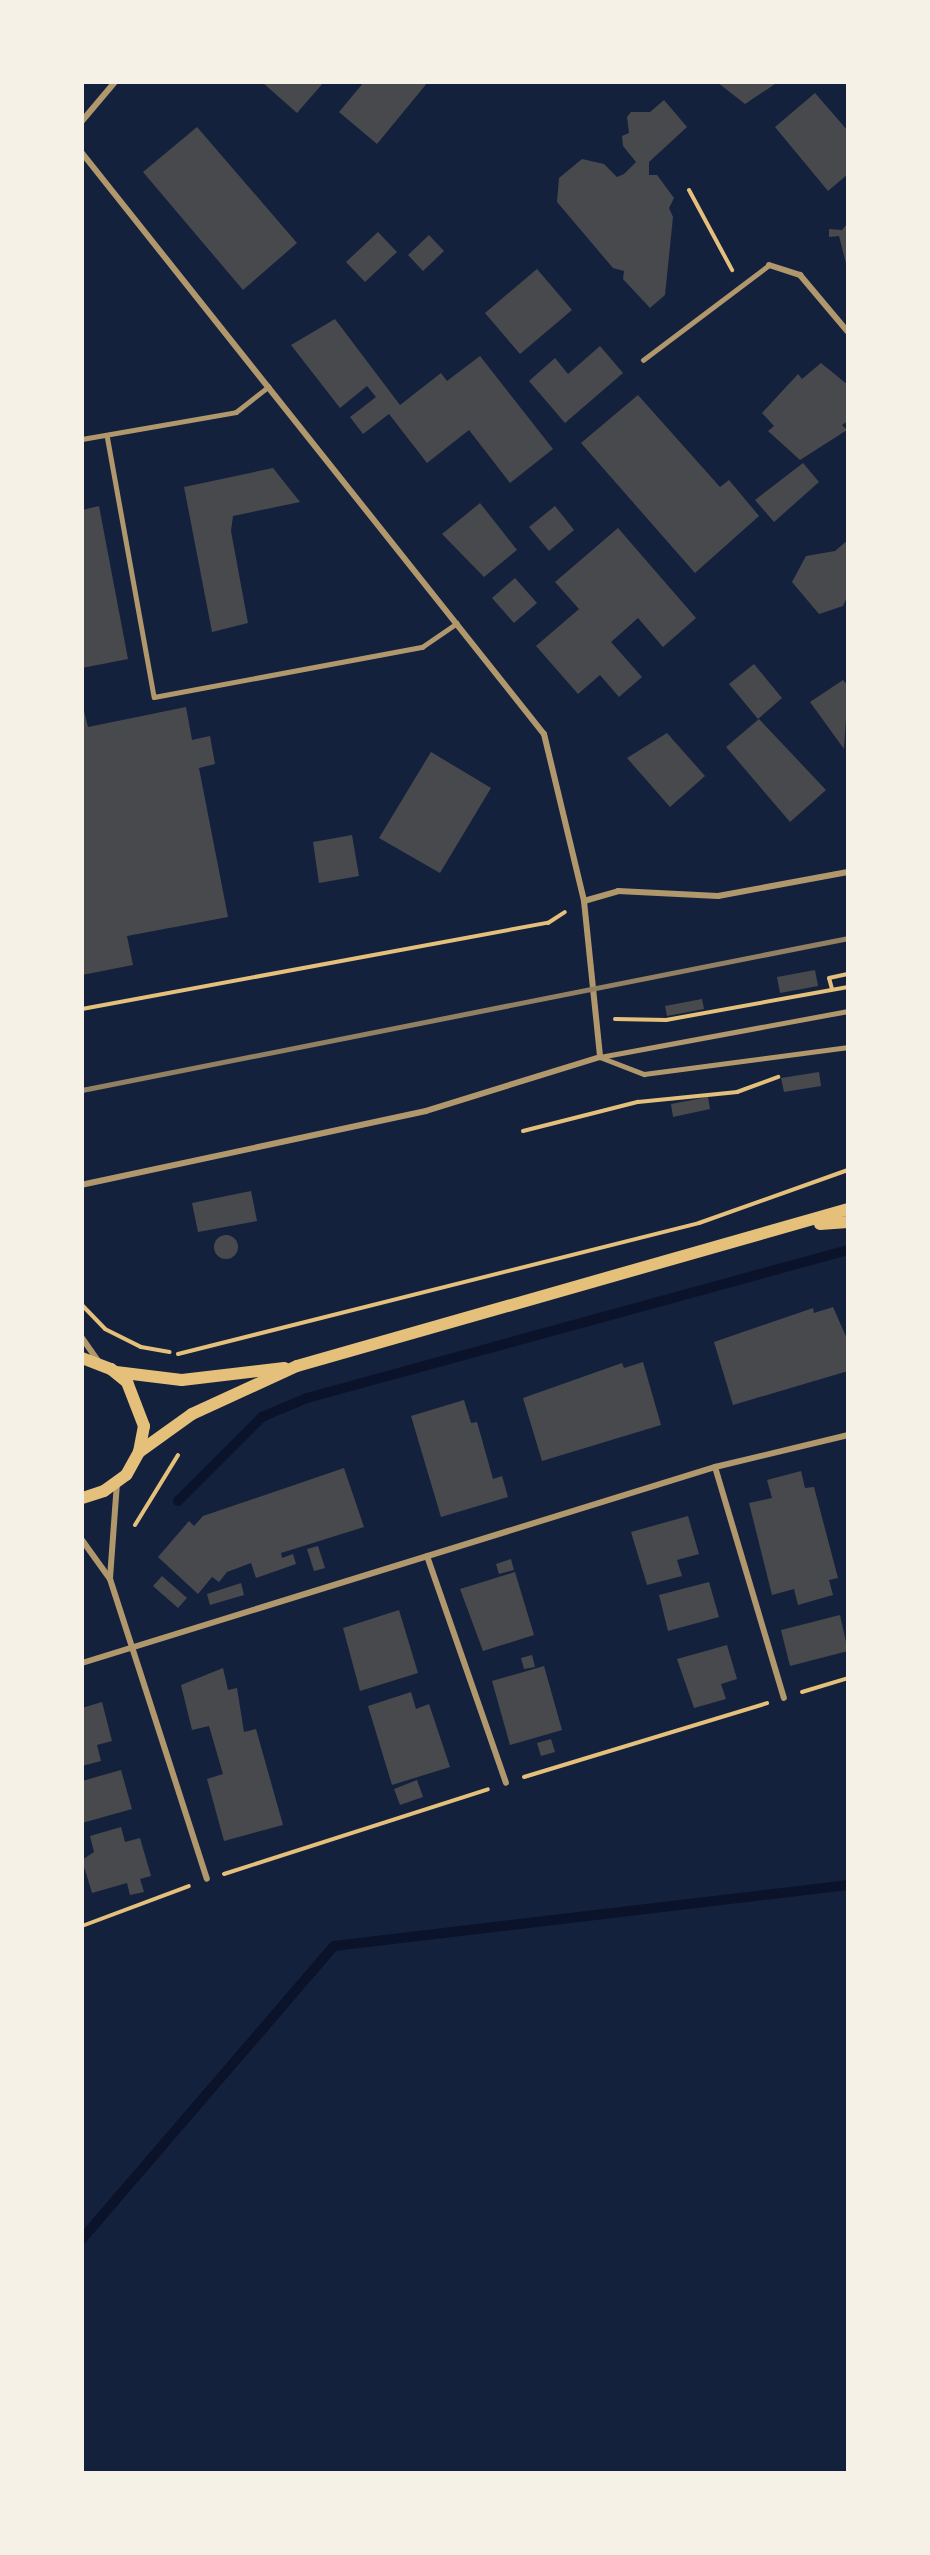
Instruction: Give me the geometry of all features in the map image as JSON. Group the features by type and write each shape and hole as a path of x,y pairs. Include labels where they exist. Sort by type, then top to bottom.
{"main road":[{"path":"82,1358 99,1362 116,1372 182,1380 297,1366 798,1226 848,1209"},
{"path":"798,1226 848,1222"},
{"path":"82,1498 117,1483 139,1452 192,1414 297,1366"},
{"path":"116,1372 140,1406 139,1452"}],"street":[{"path":"82,121 115,82"},
{"path":"82,153 543,734 584,901 600,1057 426,1111 82,1185"},
{"path":"769,266 800,274 848,332"},
{"path":"584,901 618,891 718,896 848,872"},
{"path":"82,1338 99,1362"},
{"path":"82,1663 135,1650 715,1467 848,1435"},
{"path":"715,1467 784,1698"},
{"path":"110,1579 117,1483"},
{"path":"82,1540 110,1579 135,1650 207,1879"},
{"path":"427,1556 506,1783"}],"lane":[{"path":"643,360 739,284 769,266"},
{"path":"82,439 236,412 268,387"},
{"path":"107,435 154,697 422,647 457,623"},
{"path":"600,1057 848,1011"},
{"path":"600,1057 644,1074 848,1047"}],"path":[{"path":"689,190 739,284"},
{"path":"82,1009 548,923 584,901"},
{"path":"832,989 829,978 848,975"},
{"path":"597,1022 640,1016 666,1020 848,987"},
{"path":"523,1131 638,1102 763,1086 783,1074"},
{"path":"82,1305 105,1329 141,1347 180,1354 699,1223 848,1170"},
{"path":"82,1926 207,1879 506,1783 848,1678"}],"building":[{"path":"262,82 324,82 297,113"},
{"path":"364,82 428,82 377,144 339,112"},
{"path":"717,82 778,82 745,104"},
{"path":"815,93 848,131 848,174 828,191 775,127"},
{"path":"664,100 687,127 649,162 649,175 657,175 674,198 669,208 673,217 665,295 650,308 623,279 624,271 613,268 557,202 559,178 582,159 604,164 617,177 624,174 636,162 623,146 622,136 629,133 627,117 631,112 650,112"},
{"path":"197,127 297,243 243,290 143,172"},
{"path":"848,223 848,271 839,236 829,237 829,229 842,230"},
{"path":"378,232 397,252 365,282 346,262"},
{"path":"429,235 444,251 423,271 408,255"},
{"path":"537,269 572,310 520,354 485,313"},
{"path":"335,319 400,405 441,373 447,381 480,356 553,449 510,483 469,430 427,463 389,414 363,434 350,417 376,397 367,386 340,408 291,345"},
{"path":"600,346 623,373 565,423 529,381 555,358 568,374"},
{"path":"821,363 848,385 848,421 842,425 847,430 800,460 768,431 774,426 762,413 798,374 802,379"},
{"path":"638,395 720,487 729,480 759,516 695,573 581,443"},
{"path":"803,463 819,482 774,522 755,500"},
{"path":"273,468 300,502 233,516 231,531 248,623 212,632 184,487"},
{"path":"480,503 517,550 484,577 442,534"},
{"path":"99,506 128,659 82,668 82,510"},
{"path":"555,506 574,530 549,551 529,527"},
{"path":"618,528 696,618 663,647 638,618 611,642 642,677 619,697 600,675 578,694 536,646 579,609 555,582"},
{"path":"848,540 848,595 843,606 819,614 792,582 806,556 835,551"},
{"path":"515,578 537,603 514,623 492,598"},
{"path":"754,664 782,698 758,719 729,684"},
{"path":"843,680 848,686 844,749 810,702"},
{"path":"82,703 88,727 186,707 192,740 210,736 215,764 199,768 228,917 127,936 133,965 82,975"},
{"path":"759,719 826,790 790,822 726,747"},
{"path":"667,733 705,776 670,807 627,758"},
{"path":"431,752 491,788 440,873 379,838"},
{"path":"352,835 359,876 319,883 313,842"},
{"path":"815,970 818,986 780,993 777,977"},
{"path":"702,999 704,1009 667,1016 665,1006"},
{"path":"819,1072 821,1086 784,1092 781,1078"},
{"path":"708,1097 710,1109 673,1117 671,1104"},
{"path":"251,1191 257,1221 198,1232 192,1203"},
{"path":"221,1235 231,1235 238,1242 238,1252 231,1259 221,1259 214,1252 214,1242"},
{"path":"833,1307 848,1341 848,1371 733,1405 714,1342 813,1308 814,1313"},
{"path":"643,1362 661,1425 542,1461 523,1398 622,1363 624,1368"},
{"path":"464,1400 471,1423 477,1422 493,1479 502,1476 508,1497 441,1517 411,1416"},
{"path":"344,1468 364,1527 281,1553 282,1558 293,1554 296,1564 256,1578 251,1563 227,1572 219,1582 212,1577 198,1594 158,1557 189,1521 194,1526 203,1516"},
{"path":"801,1471 805,1488 814,1487 838,1578 829,1580 833,1595 798,1605 794,1589 772,1595 749,1503 772,1498 767,1480"},
{"path":"688,1516 699,1554 677,1560 682,1576 647,1585 631,1532"},
{"path":"318,1546 325,1568 314,1571 307,1549"},
{"path":"511,1559 514,1570 499,1574 496,1564"},
{"path":"515,1572 534,1635 483,1651 460,1589"},
{"path":"162,1576 187,1598 178,1608 153,1586"},
{"path":"709,1582 719,1617 668,1631 659,1595"},
{"path":"241,1583 244,1595 210,1605 207,1594"},
{"path":"399,1610 418,1673 360,1691 343,1628"},
{"path":"840,1615 848,1651 790,1666 781,1630"},
{"path":"727,1645 737,1679 721,1684 726,1699 694,1708 677,1659"},
{"path":"532,1655 535,1667 524,1669 521,1658"},
{"path":"544,1666 562,1730 510,1745 492,1681"},
{"path":"223,1668 228,1690 237,1688 244,1732 256,1729 283,1825 224,1841 207,1779 223,1774 209,1726 192,1730 181,1685"},
{"path":"411,1692 416,1709 429,1704 450,1767 392,1785 368,1706"},
{"path":"102,1702 112,1741 97,1745 101,1761 82,1766 82,1708"},
{"path":"551,1739 555,1752 541,1756 537,1743"},
{"path":"121,1770 132,1809 82,1823 82,1781"},
{"path":"417,1780 423,1797 400,1805 394,1789"},
{"path":"121,1827 125,1842 140,1838 151,1876 140,1879 144,1892 130,1895 127,1883 92,1893 82,1860 94,1852 90,1836"}],"waterway":[{"path":"178,1501 262,1417 307,1398 848,1250"},
{"path":"82,2239 334,1946 848,1885"}],"railway":[{"path":"82,1090 848,938"}]}
